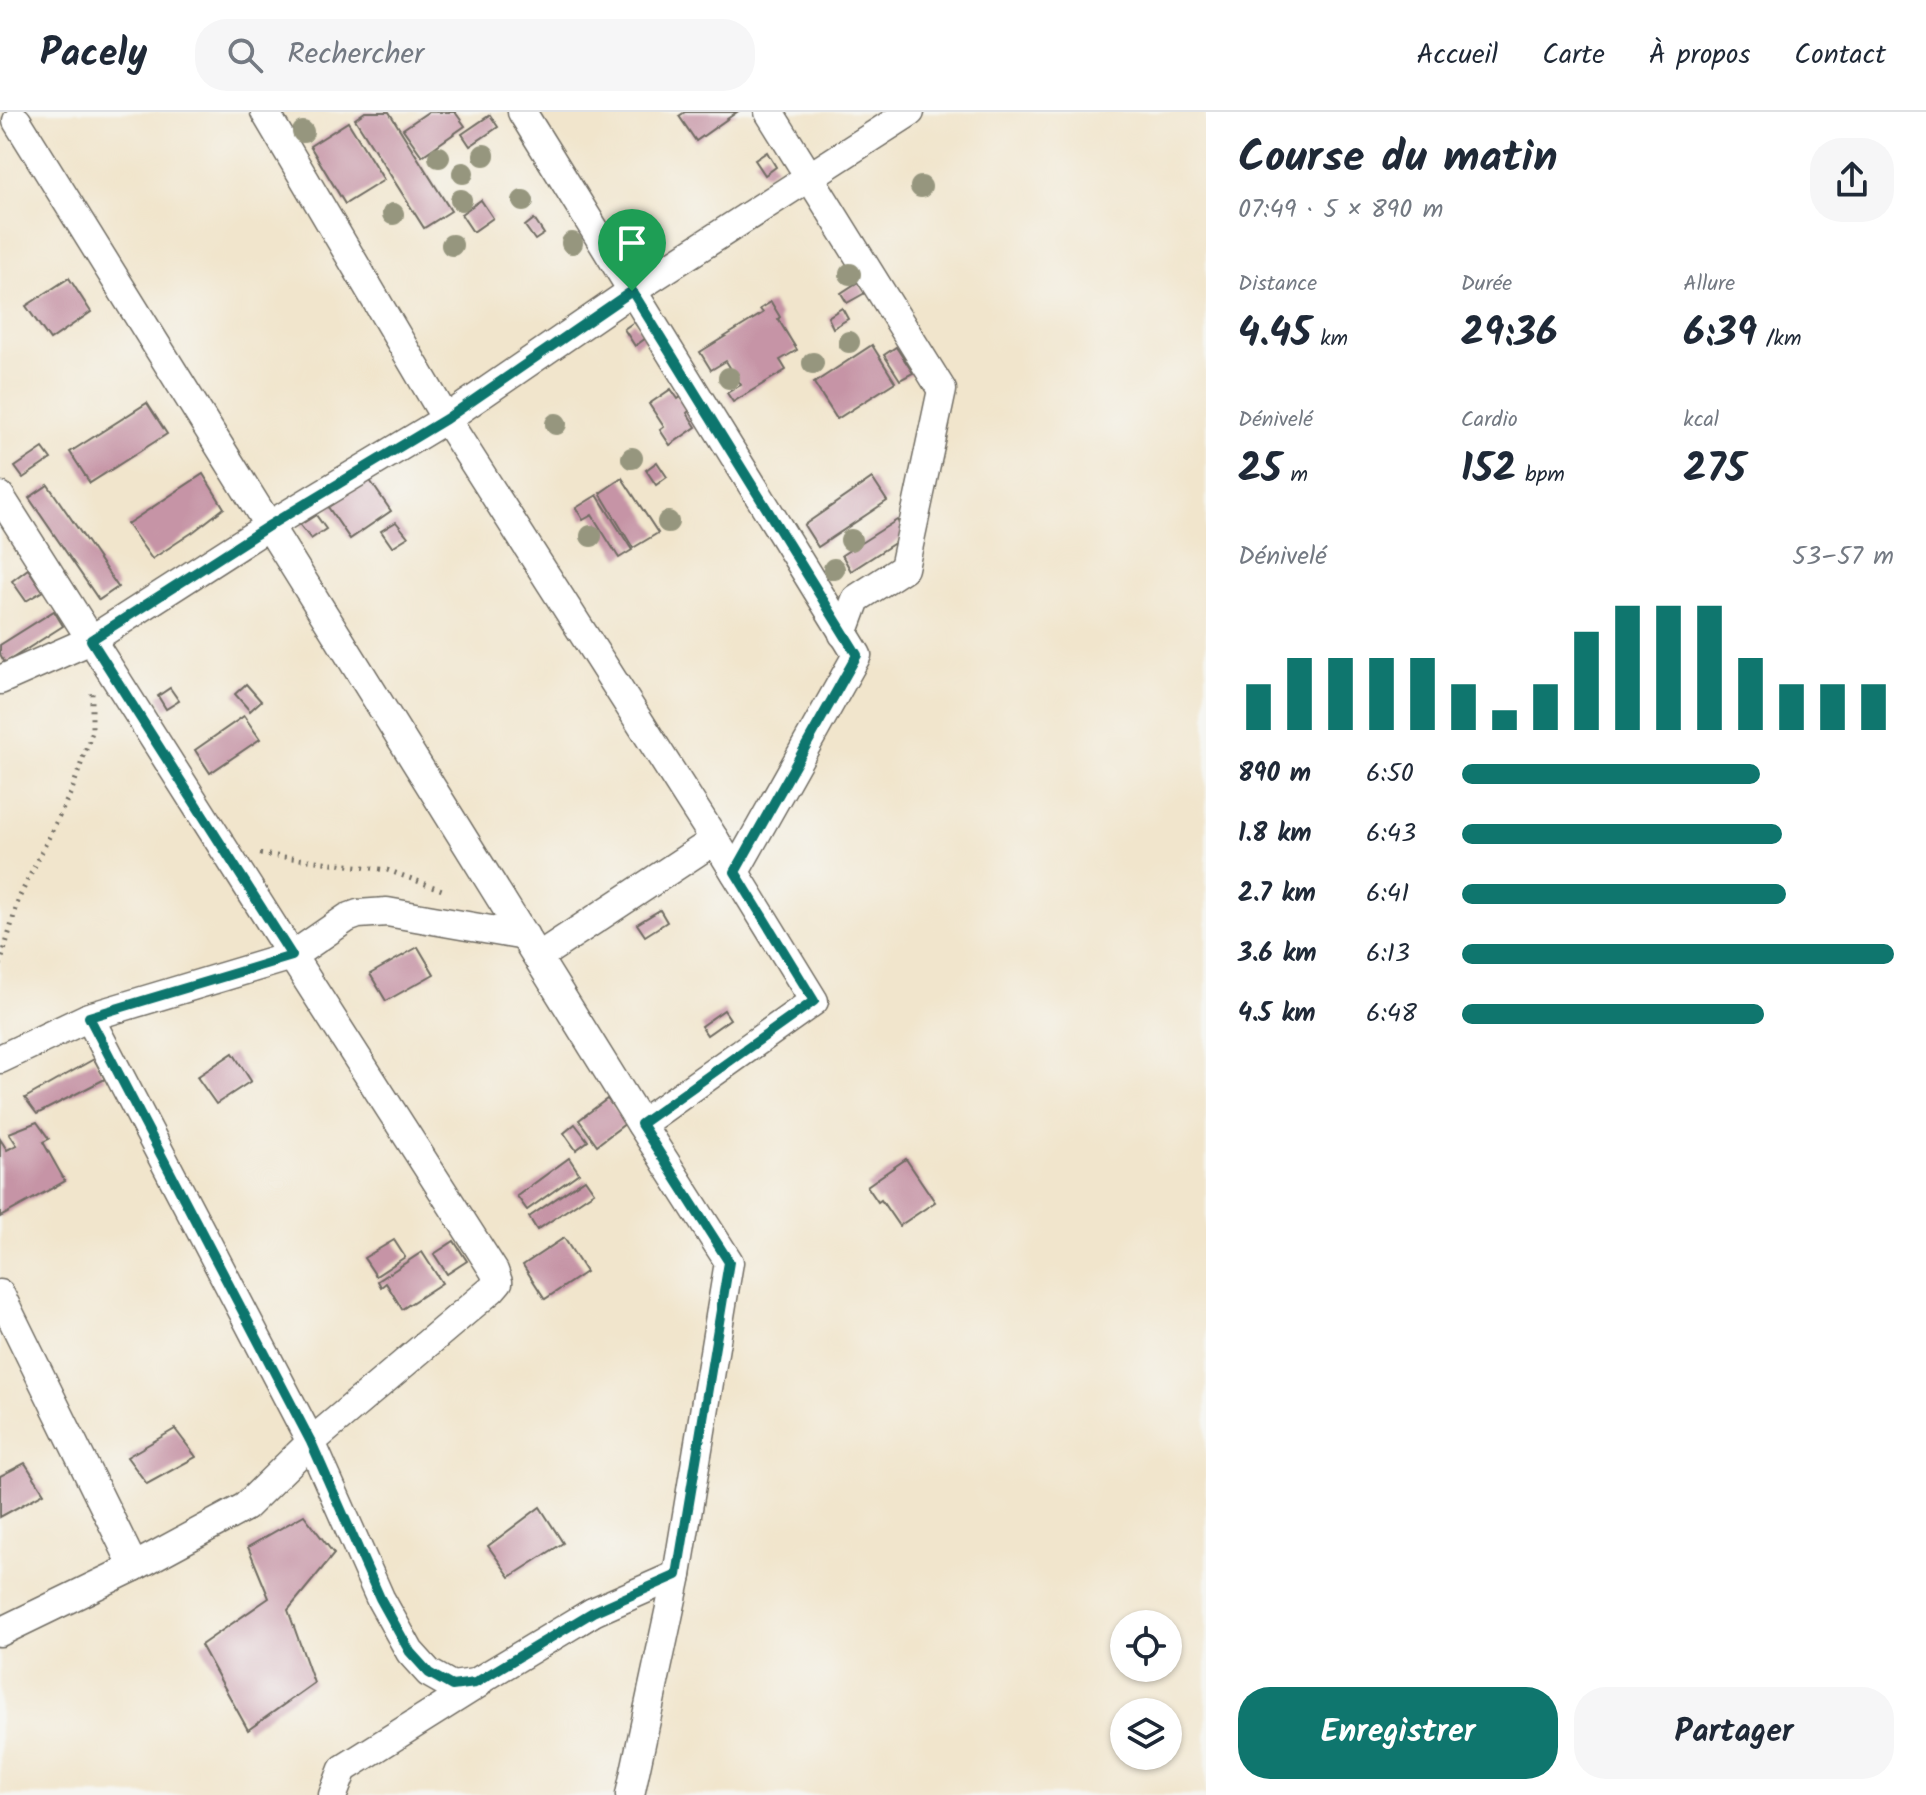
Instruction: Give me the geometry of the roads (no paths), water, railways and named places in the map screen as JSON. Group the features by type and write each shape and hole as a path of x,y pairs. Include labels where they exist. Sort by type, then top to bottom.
{"street":[{"path":"265,112 446,419 814,1001 641,1124"},
{"path":"522,112 857,655 735,872"},
{"path":"769,112 942,390 904,568 856,599 843,634"},
{"path":"0,680 91,640 270,525 446,419 632,291 910,112"},
{"path":"16,122 729,1262 677,1575 630,1795"},
{"path":"0,496 494,1271 498,1282 311,1442 245,1507 134,1567 0,1632"},
{"path":"0,1059 89,1017 292,956 347,918 358,914 387,912 532,947 715,840"},
{"path":"89,1017 311,1442 380,1598 410,1652 429,1673 452,1686 475,1683 593,1612 677,1575"},
{"path":"0,1294 134,1567"},
{"path":"333,1795 343,1769 593,1612"}]}
